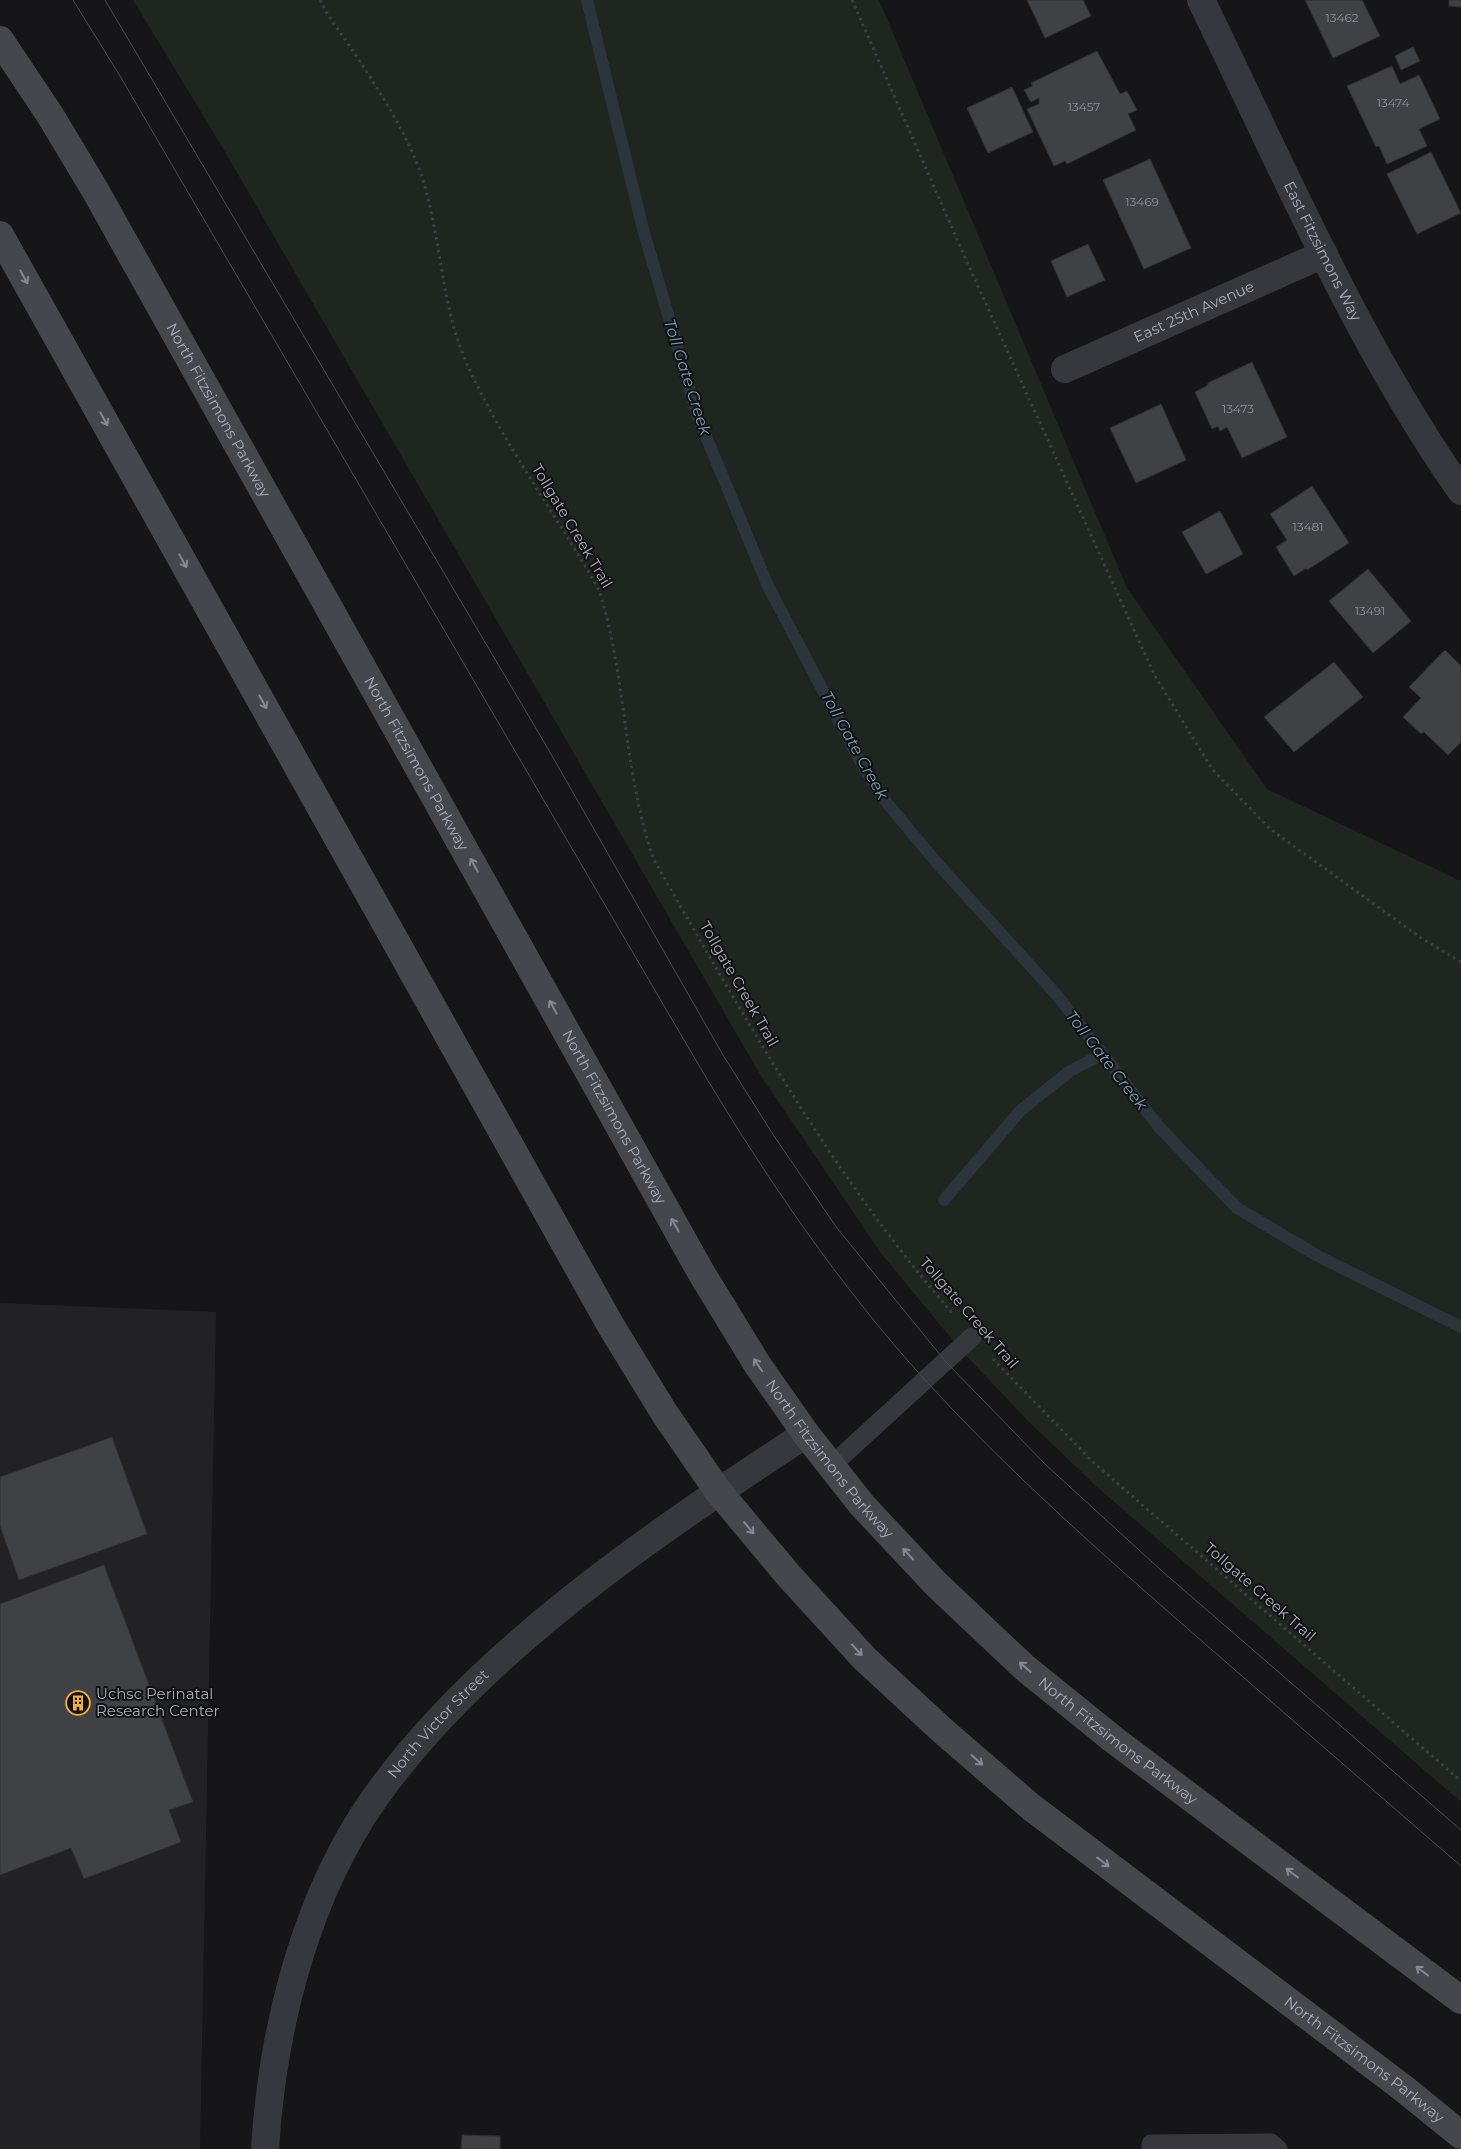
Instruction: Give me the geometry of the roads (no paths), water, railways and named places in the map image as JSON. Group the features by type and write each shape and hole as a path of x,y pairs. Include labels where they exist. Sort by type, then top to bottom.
{"main road":[{"name":"North Fitzsimons Parkway","path":"0,40 50,115 95,190 702,1274 757,1364 806,1434 862,1505 936,1584 1025,1668 1114,1740 1461,2000"},
{"name":"North Fitzsimons Parkway","path":"0,235 611,1326 665,1414 718,1491 789,1576 865,1658 958,1744 1031,1807 1403,2088 1461,2135"}],"street":[{"name":"East Fitzsimons Way","path":"1201,0 1352,312 1421,432 1461,491"},
{"name":"East 25th Avenue","path":"1065,369 1324,254"},
{"name":"North Victor Street","path":"265,2149 272,2073 291,1982 310,1928 334,1870 362,1818 383,1787 406,1757 442,1718 510,1652 611,1569 718,1491 806,1434"}],"lane":[{"path":"831,1466 972,1337"},
{"path":"1151,2149 1151,2144 1271,2142 1278,2149"}],"waterway":[{"name":"Toll Gate Creek","path":"587,0 643,229 698,417 768,586 859,759 882,797 937,863 1056,994 1159,1127 1237,1208 1318,1256 1461,1327"},
{"path":"944,1200 1021,1110 1070,1071 1103,1054"}],"tram line":[{"path":"73,0 120,76 701,1069 778,1190 833,1268 893,1344 925,1380 1023,1480 1161,1605 1461,1866"},
{"path":"105,0 547,747 723,1055 774,1136 837,1228 946,1362 1046,1465 1163,1572 1461,1830"}],"place":[{"name":"Uchsc Perinatal Research Center","path":"78,1703"}]}
